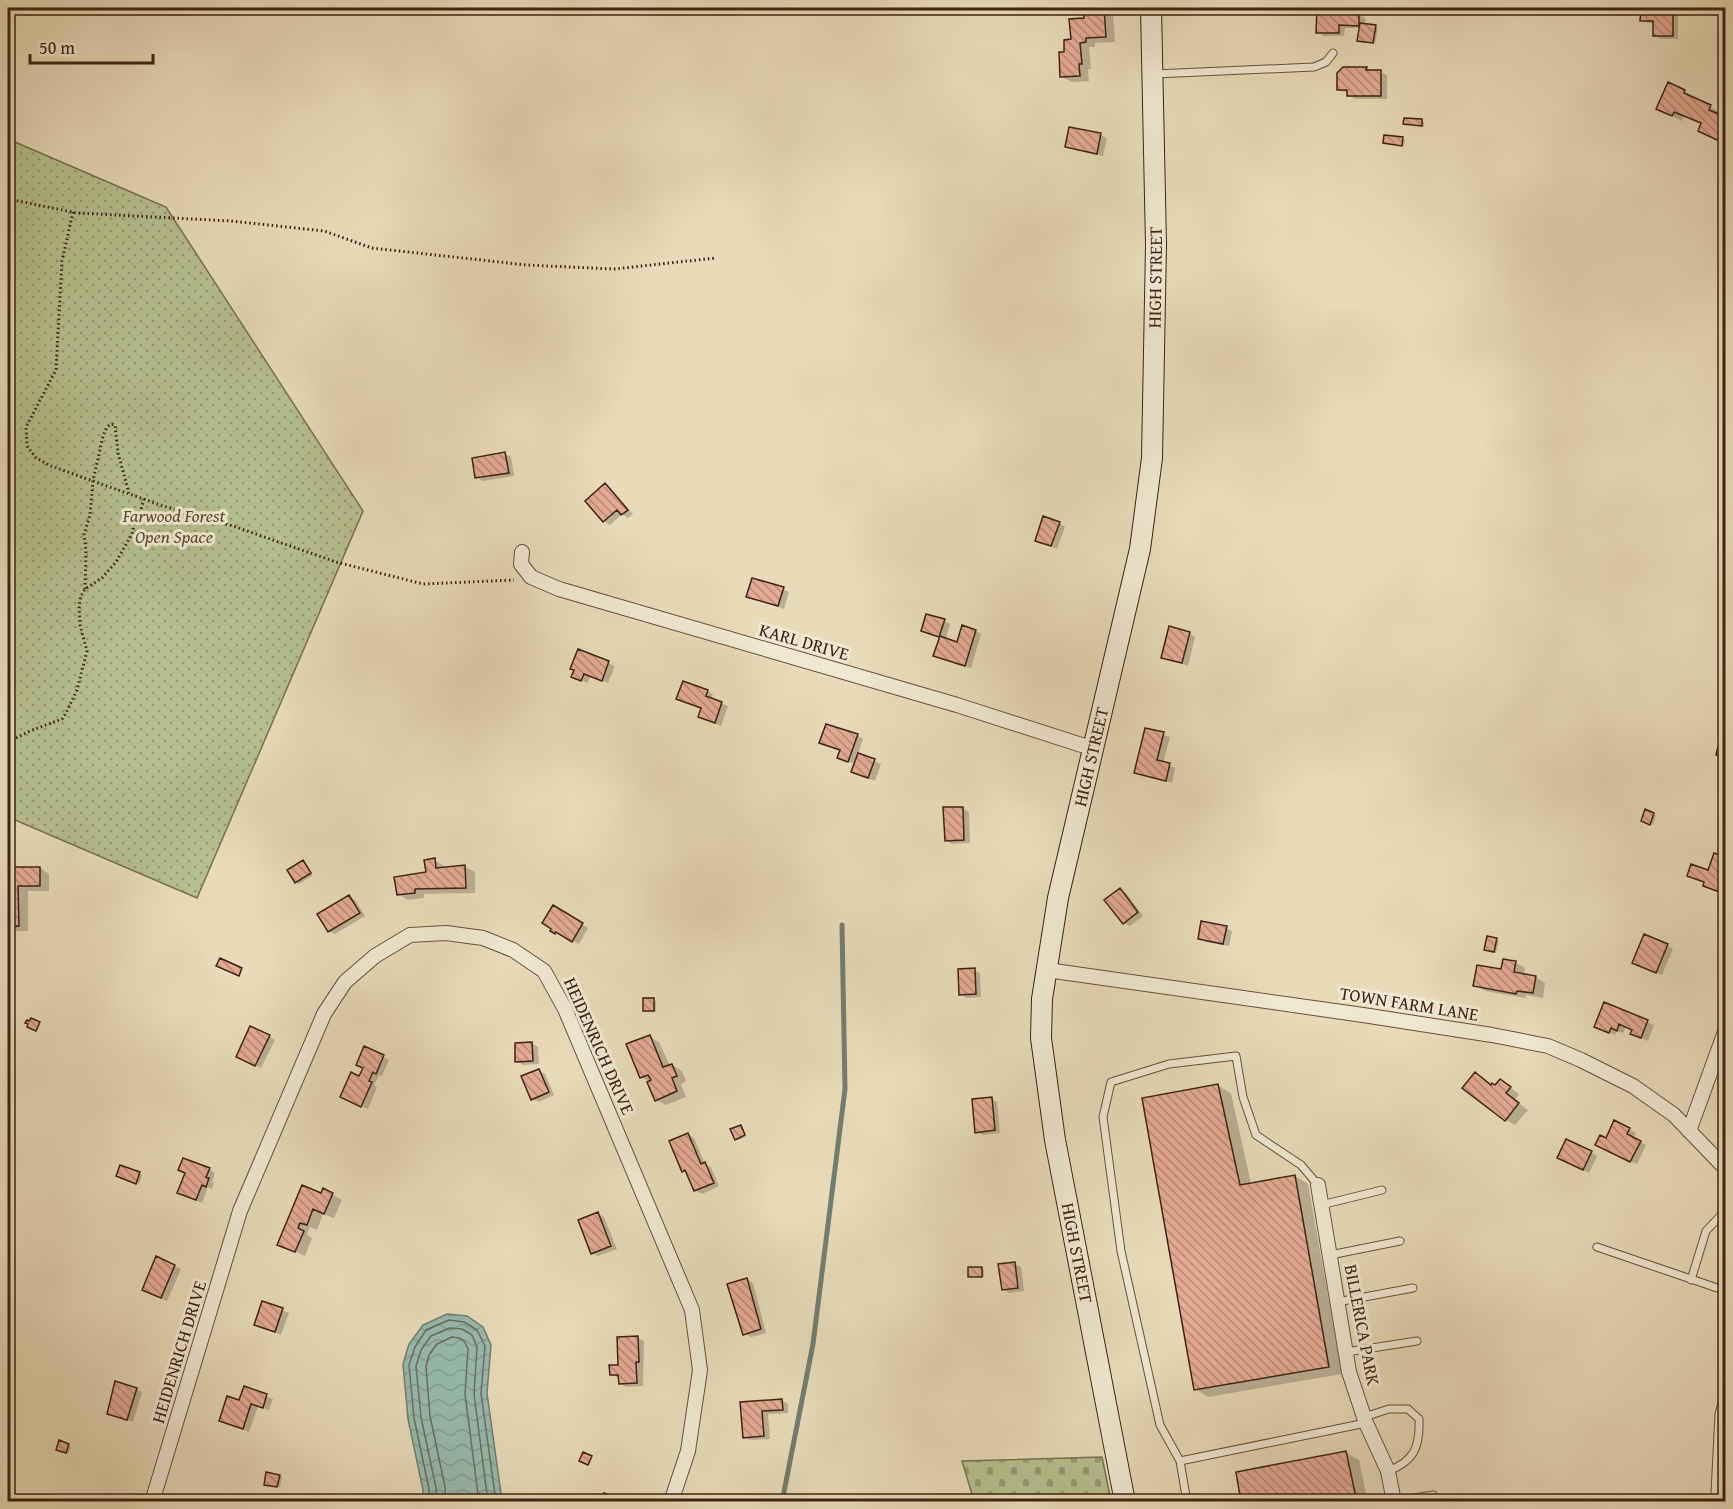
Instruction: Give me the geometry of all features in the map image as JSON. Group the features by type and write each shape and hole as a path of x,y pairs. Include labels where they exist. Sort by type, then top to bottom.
{"main road":[{"name":"HIGH STREET","path":"1125,1502 1055,1140 1041,1038 1042,999 1058,898 1140,549 1152,458 1156,244 1151,8"}],"street":[{"path":"522,552 521,564 534,579"},
{"name":"KARL DRIVE","path":"534,579 560,589 957,705 1094,749"},
{"name":"HEIDENRICH DRIVE","path":"152,1502 240,1211 324,1014 345,982 375,956 410,935 446,933 483,938 513,950 544,971 565,1009 692,1310 700,1370 688,1452 671,1502"},
{"name":"TOWN FARM LANE","path":"1047,970 1363,1015 1548,1046 1633,1086 1674,1116 1725,1169"},
{"path":"1689,1131 1725,1029"},
{"name":"BILLERICA PARK","path":"1318,1185 1349,1372 1365,1420 1388,1471 1394,1501"}],"lane":[{"path":"1152,74 1314,67 1326,62 1333,53"},
{"path":"1187,1502 1180,1461 1160,1425 1121,1251 1104,1117 1111,1082 1169,1064 1236,1056 1243,1097 1256,1135 1302,1165 1318,1185"},
{"path":"1321,1205 1382,1190"},
{"path":"1691,1280 1706,1231 1725,1210"},
{"path":"1330,1255 1400,1240"},
{"path":"1598,1247 1725,1291"},
{"path":"1337,1302 1413,1288"},
{"path":"1346,1352 1417,1341"},
{"path":"1718,1502 1715,1493 1719,1414 1725,1389"},
{"path":"1180,1461 1365,1420 1389,1409 1408,1409 1419,1419 1419,1438 1412,1456 1399,1467 1388,1471"},
{"path":"1394,1501 1433,1495"}],"path":[{"path":"8,199 73,212 231,221 324,231 372,248 526,265 614,269 716,258"},
{"path":"73,212 62,261 56,370 26,427 27,446 32,454 43,462 191,515 233,526 336,562 423,584 534,579"},
{"path":"8,742 62,719 77,690 87,651 80,625 79,606 85,589 84,534 90,515 93,481 103,436 111,424 115,425 117,430 118,453 129,493"},
{"path":"85,589 102,578 116,562 132,534 144,499"}],"green space":[{"name":"Farwood Forest Open Space","path":"8,139 166,207 363,511 197,898 8,817"},
{"path":"1102,1457 1111,1501 974,1501 962,1461"}],"water":[{"path":"447,1314 467,1316 483,1327 491,1345 487,1393 502,1501 423,1501 423,1490 408,1419 403,1364 409,1344 423,1325"}],"building":[{"path":"1084,8 1104,8 1106,37 1086,38 1086,42 1080,43 1082,64 1079,64 1080,76 1060,77 1059,52 1064,52 1064,40 1071,39 1069,19 1084,18"},
{"path":"1317,8 1338,8 1338,13 1359,13 1359,26 1339,25 1339,33 1316,33"},
{"path":"1641,9 1673,9 1673,36 1653,36 1653,21 1640,21"},
{"path":"1360,23 1376,25 1373,43 1357,41"},
{"path":"1343,67 1367,67 1366,70 1381,70 1381,96 1347,96 1347,90 1337,90 1337,73"},
{"path":"1668,82 1685,90 1684,93 1711,105 1709,110 1726,117 1717,140 1698,131 1701,123 1674,112 1672,116 1656,109"},
{"path":"1404,118 1422,119 1422,126 1403,124"},
{"path":"1069,127 1101,133 1097,154 1065,147"},
{"path":"1384,135 1403,137 1402,146 1383,143"},
{"path":"505,452 509,473 475,478 472,458"},
{"path":"605,483 628,510 621,515 617,510 603,522 585,501"},
{"path":"1043,516 1060,522 1051,546 1035,541"},
{"path":"752,578 784,587 778,606 746,597"},
{"path":"926,614 945,619 939,637 921,631"},
{"path":"962,625 976,630 965,666 933,656 940,636 957,642"},
{"path":"1169,626 1190,632 1182,663 1161,658"},
{"path":"578,649 609,661 602,681 584,674 581,681 571,677 574,670 570,669"},
{"path":"683,681 708,690 706,696 722,702 715,723 698,717 701,708 676,699"},
{"path":"826,724 858,734 848,762 837,758 840,750 819,743"},
{"path":"1145,728 1164,732 1157,760 1170,763 1166,781 1134,773"},
{"path":"1721,735 1726,737 1726,757 1716,755"},
{"path":"858,753 875,759 868,778 851,772"},
{"path":"943,807 963,807 964,840 945,841"},
{"path":"1645,809 1654,813 1650,825 1641,821"},
{"path":"1714,853 1726,857 1726,882 1722,893 1703,886 1704,882 1687,876 1691,864 1708,870"},
{"path":"435,858 436,868 465,865 466,888 415,889 415,893 397,895 394,877 426,872 424,860"},
{"path":"303,860 311,873 295,883 287,870"},
{"path":"9,867 40,867 40,886 18,886 19,926 8,927"},
{"path":"1120,888 1138,912 1123,924 1104,900"},
{"path":"349,895 360,913 328,932 317,914"},
{"path":"553,905 583,923 572,942 550,931 551,929 542,923"},
{"path":"1201,921 1227,926 1223,944 1198,939"},
{"path":"1644,934 1668,944 1656,973 1632,963"},
{"path":"1487,936 1497,938 1494,952 1484,950"},
{"path":"220,958 242,968 239,976 216,966"},
{"path":"1503,959 1516,961 1514,972 1536,976 1533,993 1517,991 1516,994 1473,986 1477,965 1501,969"},
{"path":"975,968 976,994 959,995 958,969"},
{"path":"643,998 654,998 654,1011 643,1011"},
{"path":"1604,1002 1648,1020 1641,1038 1630,1034 1632,1030 1619,1024 1617,1031 1611,1028 1609,1033 1594,1027"},
{"path":"31,1018 40,1022 36,1031 27,1027 28,1024 25,1023"},
{"path":"250,1026 270,1035 255,1066 236,1057"},
{"path":"650,1035 663,1067 672,1064 677,1076 672,1078 677,1091 655,1101 647,1082 651,1080 648,1075 640,1078 626,1044"},
{"path":"532,1042 533,1061 515,1062 515,1043"},
{"path":"364,1046 384,1055 376,1074 373,1072 369,1081 372,1082 361,1107 340,1097 351,1072 359,1076 363,1068 356,1065"},
{"path":"539,1069 549,1092 531,1100 521,1076"},
{"path":"1475,1072 1491,1085 1492,1083 1495,1085 1500,1079 1511,1087 1506,1093 1519,1103 1505,1121 1462,1088"},
{"path":"1218,1084 1240,1185 1295,1175 1329,1367 1194,1390 1142,1098"},
{"path":"992,1097 995,1130 975,1133 972,1099"},
{"path":"1614,1120 1630,1128 1627,1134 1641,1141 1630,1162 1595,1145 1600,1135 1606,1138"},
{"path":"741,1125 745,1135 735,1140 730,1129"},
{"path":"688,1133 701,1164 705,1162 714,1183 694,1191 685,1170 682,1172 669,1141"},
{"path":"1566,1139 1592,1151 1583,1170 1557,1158"},
{"path":"183,1158 210,1168 206,1177 209,1178 206,1187 202,1185 196,1200 177,1193 185,1173 178,1170"},
{"path":"120,1165 140,1172 136,1184 116,1176"},
{"path":"302,1185 321,1193 323,1188 333,1193 324,1214 313,1209 307,1225 300,1223 298,1228 304,1231 295,1252 277,1245"},
{"path":"598,1212 611,1246 591,1254 578,1220"},
{"path":"156,1256 175,1265 161,1298 142,1290"},
{"path":"1015,1262 1018,1288 1002,1290 998,1264"},
{"path":"968,1267 982,1267 982,1277 968,1277"},
{"path":"747,1278 761,1329 743,1335 727,1284"},
{"path":"262,1301 283,1308 275,1332 254,1325"},
{"path":"638,1336 637,1383 619,1384 618,1375 610,1375 609,1365 618,1365 617,1337"},
{"path":"115,1381 137,1388 127,1420 107,1414"},
{"path":"244,1386 267,1394 263,1408 251,1404 243,1429 219,1421 227,1396 239,1400"},
{"path":"782,1399 783,1410 762,1411 764,1436 743,1438 740,1402"},
{"path":"59,1440 69,1444 66,1453 56,1450"},
{"path":"1346,1451 1357,1502 1241,1502 1236,1472"},
{"path":"583,1452 592,1456 588,1465 579,1461"},
{"path":"266,1472 280,1475 277,1487 264,1485"},
{"path":"604,1493 625,1502 600,1502"}],"waterway":[{"path":"782,1502 813,1344 845,1089 842,925"}]}
